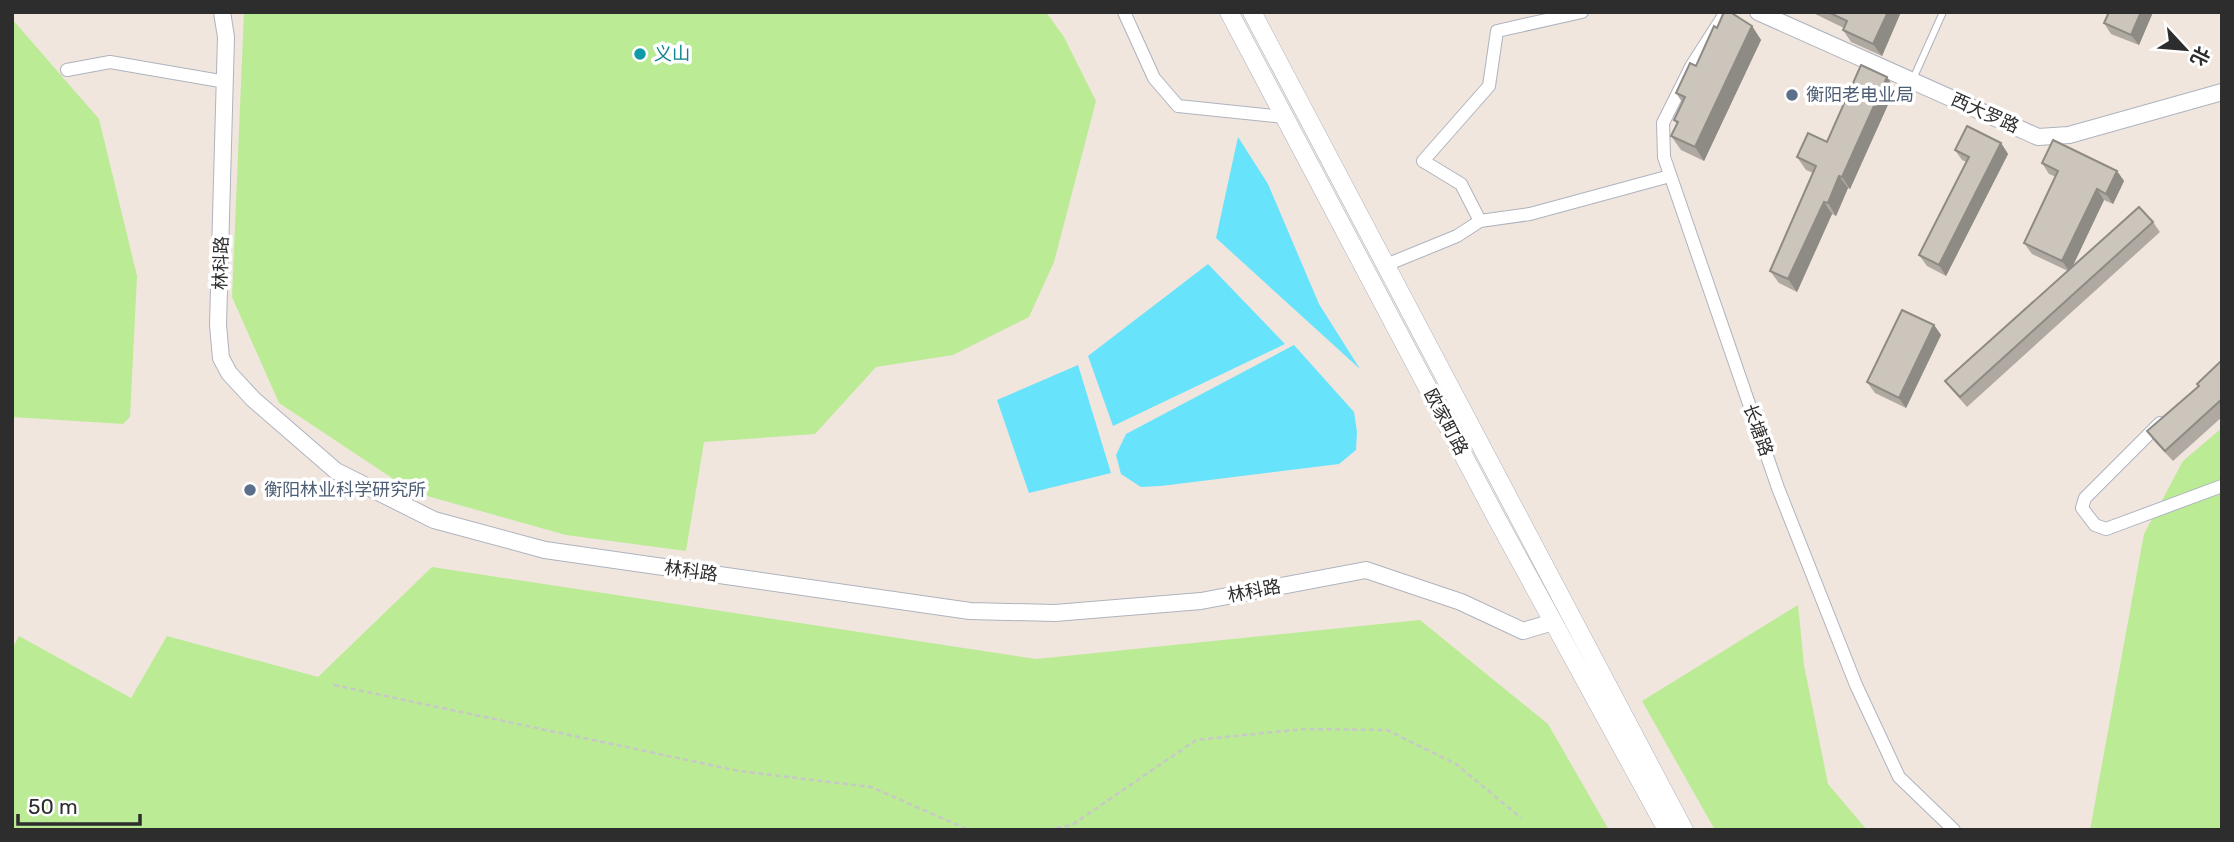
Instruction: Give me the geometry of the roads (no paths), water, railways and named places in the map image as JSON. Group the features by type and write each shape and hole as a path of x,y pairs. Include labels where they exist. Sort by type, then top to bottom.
{"main road":[{"name":"欧家町路","path":"1229,12 1553,622 1667,830"},
{"name":"欧家町路","path":"1252,12 1684,830"}],"street":[{"name":"林科路","path":"222,12 226,37 226,82 218,325 221,358 229,373 253,399 336,471 434,520 545,551 970,611 1055,613 1201,601 1366,570 1461,602 1522,631 1553,622"},
{"path":"1124,12 1154,78 1178,106 1284,117"},
{"path":"1480,221 1461,184 1423,161 1489,86 1497,31 1582,12"},
{"name":"长塘路","path":"1726,12 1692,65 1663,123 1664,157 1778,488 1856,685 1899,777 1954,830"},
{"name":"西大罗路","path":"1758,12 2038,137 2069,135 2222,92"},
{"path":"67,70 110,62 226,82"},
{"path":"1386,265 1457,236 1480,221 1530,214 1670,176"},
{"path":"2171,413 2095,486 2085,498 2082,508 2095,525 2106,529 2222,486"}],"lane":[{"path":"1912,81 1943,12"}],"water":[{"path":"1238,137 1268,184 1319,304 1360,369 1216,238"},
{"path":"1208,264 1285,344 1113,426 1088,356"},
{"path":"1294,345 1354,412 1356,450 1339,464 1141,487 1121,474 1116,455 1126,434"},
{"path":"1078,365 1111,473 1029,493 997,400"}],"place":[{"name":"义山","path":"640,54"},
{"name":"衡阳老电业局","path":"1792,95"},
{"name":"衡阳林业科学研究所","path":"250,490"}]}
